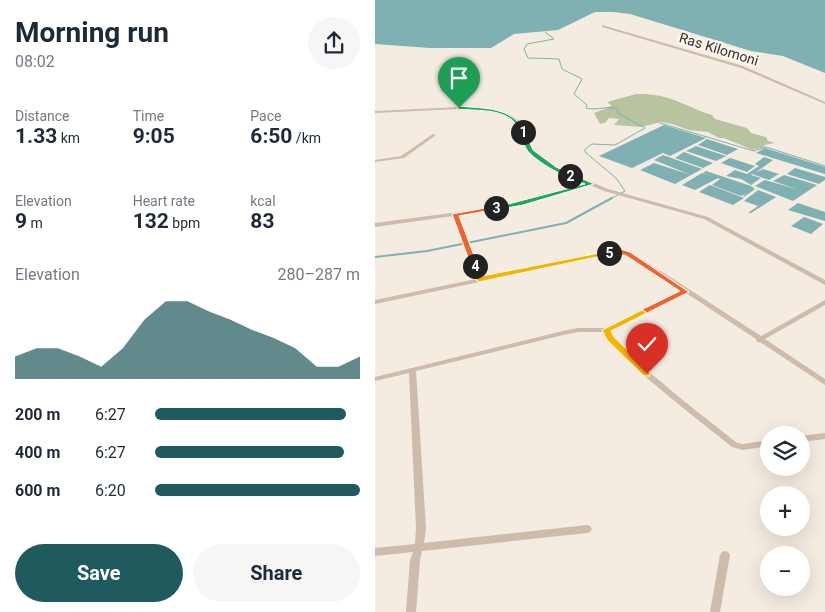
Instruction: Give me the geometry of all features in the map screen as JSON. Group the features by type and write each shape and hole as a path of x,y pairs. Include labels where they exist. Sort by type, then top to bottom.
{"street":[{"name":"Ras Kilomoni","path":"603,26 742,66 825,103"},
{"path":"375,112 465,108 507,115 517,121 531,151 554,168 591,184 706,218 825,283"},
{"path":"375,161 402,157 434,135"},
{"path":"375,225 512,206 591,184"},
{"path":"455,214 479,279"},
{"path":"375,302 479,279 620,252 630,255 825,382"},
{"path":"375,379 563,333 578,330 607,330 685,292"},
{"path":"759,340 825,302"},
{"path":"607,330 610,338 647,374 735,445 743,447 760,445"},
{"path":"411,612 415,560 421,528 412,371"},
{"path":"810,438 825,436"},
{"path":"375,552 587,529"},
{"path":"715,612 725,555"}],"green space":[{"path":"636,94 668,98 712,115 715,119 747,128 751,133 766,137 768,141 775,143 753,150 708,132 689,130 661,122 641,127 614,125 619,119 609,118 605,123 600,124 594,113 610,107 611,105 607,102"}],"water":[{"path":"375,0 825,0 825,73 783,56 751,51 630,14 613,12 595,12 558,30 514,34 491,48 430,48 375,44"},
{"path":"664,125 706,138 670,156 663,153 632,168 599,156"},
{"path":"707,139 738,149 727,155 698,145"},
{"path":"696,146 726,156 716,161 686,151"},
{"path":"765,148 825,167 825,174 756,153"},
{"path":"684,152 713,163 703,168 675,158"},
{"path":"663,155 702,169 691,175 654,160"},
{"path":"764,157 773,160 755,173 763,169 779,174 769,180 752,174 761,178 751,185 741,179 726,176 735,170 747,174 759,166 755,164"},
{"path":"730,158 755,166 747,172 721,163"},
{"path":"654,163 691,175 675,184 640,170"},
{"path":"795,168 825,177 825,180 819,184 787,174"},
{"path":"706,171 755,189 744,197 747,193 741,196 712,185 720,179 718,178 695,190 682,185 702,173 714,177 703,173"},
{"path":"784,175 817,185 793,201 755,186 765,180 799,190 773,181"},
{"path":"710,185 744,198 733,205 699,192"},
{"path":"758,190 776,197 748,213 758,206 744,201"},
{"path":"798,203 825,212 825,221 788,210"},
{"path":"804,217 823,224 811,234 791,226"}],"waterway":[{"path":"545,32 554,39 527,44 524,49 528,58 559,59 562,69 582,79 574,94 587,105 586,108 618,109 618,113 645,128 615,145 592,144 585,149 585,152 616,178 625,191 610,199"},
{"path":"660,123 754,151 766,147 825,166"},
{"path":"375,257 427,251 566,223 612,198"}],"route":[{"path":"459,108 492,111 513,118 517,121 531,151 554,168 591,184 512,206 455,214 479,279 612,252 627,253 662,274 685,292 607,330 610,338 647,374"}]}
